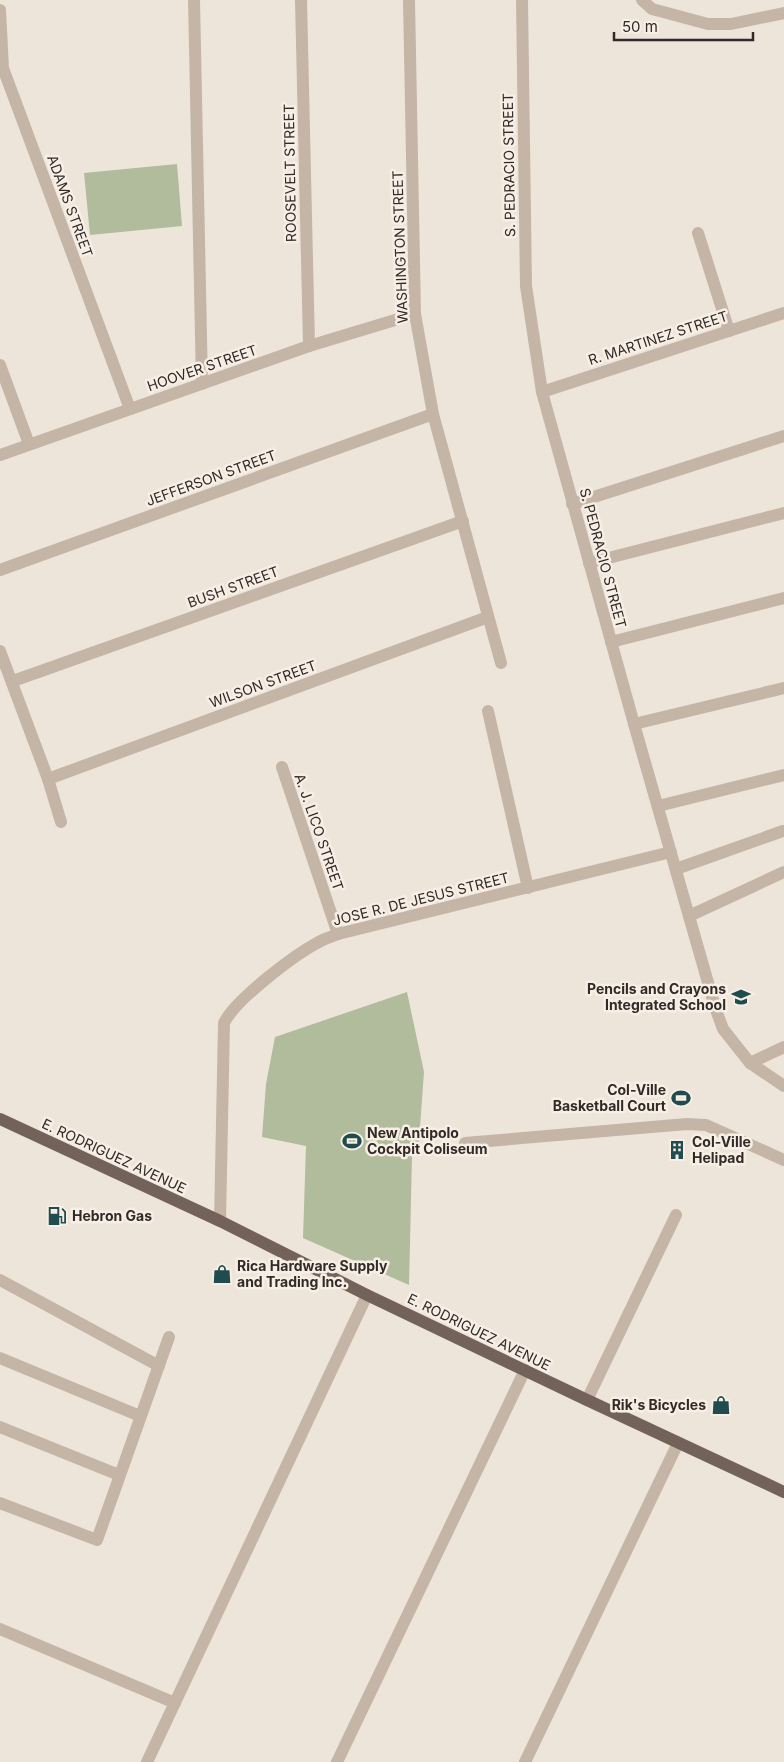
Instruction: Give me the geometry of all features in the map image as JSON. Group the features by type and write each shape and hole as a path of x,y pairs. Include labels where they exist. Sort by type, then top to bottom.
{"main road":[{"name":"E. RODRIGUEZ AVENUE","path":"0,1119 220,1221 587,1400 784,1492"}],"street":[{"path":"194,0 202,384"},
{"name":"ROOSEVELT STREET","path":"301,0 309,346"},
{"name":"WASHINGTON STREET","path":"409,0 415,314 433,414 501,663"},
{"name":"S. PEDRACIO STREET","path":"522,0 526,286 542,392 707,986 722,1029 750,1063 784,1086"},
{"path":"642,0 652,9 708,24 731,24 784,13"},
{"name":"ADAMS STREET","path":"0,10 3,68 130,409"},
{"path":"698,233 729,330"},
{"name":"R. MARTINEZ STREET","path":"542,392 784,313"},
{"name":"HOOVER STREET","path":"0,455 309,346 415,314"},
{"path":"0,365 28,444"},
{"name":"JEFFERSON STREET","path":"0,570 433,414"},
{"path":"572,504 784,436"},
{"path":"589,563 784,512"},
{"name":"BUSH STREET","path":"13,681 463,521"},
{"path":"611,642 784,598"},
{"name":"WILSON STREET","path":"48,778 488,617"},
{"path":"0,651 13,681 48,778 61,822"},
{"path":"634,724 784,688"},
{"path":"488,710 528,888"},
{"name":"A. J. LICO STREET","path":"282,767 338,934"},
{"path":"658,806 784,775"},
{"path":"676,869 782,831"},
{"name":"JOSE R. DE JESUS STREET","path":"220,1221 224,1023 228,1014 271,974 317,942 338,934 671,852"},
{"path":"689,916 784,872"},
{"path":"750,1063 784,1047"},
{"path":"465,1143 687,1124 706,1125 784,1160"},
{"path":"587,1400 676,1215"},
{"path":"0,1280 159,1366"},
{"path":"147,1762 367,1294"},
{"path":"0,1503 97,1540 169,1337"},
{"path":"0,1358 140,1416"},
{"path":"337,1762 525,1370"},
{"path":"0,1427 119,1475"},
{"path":"525,1762 678,1442"},
{"path":"0,1629 175,1703"}],"green space":[{"path":"177,164 182,226 90,235 84,173"},
{"name":"New Antipolo Cockpit Coliseum","path":"407,992 424,1072 418,1155 412,1156 409,1285 303,1238 306,1146 262,1137 266,1084 275,1037"}],"place":[{"name":"Pencils and Crayons Integrated School","path":"741,997"},
{"name":"Col-Ville Basketball Court","path":"681,1098"},
{"name":"New Antipolo Cockpit Coliseum","path":"352,1141"},
{"name":"Col-Ville Helipad","path":"677,1150"},
{"name":"Hebron Gas","path":"57,1216"},
{"name":"Rica Hardware Supply and Trading Inc.","path":"222,1274"},
{"name":"Rik's Bicycles","path":"721,1405"}]}
